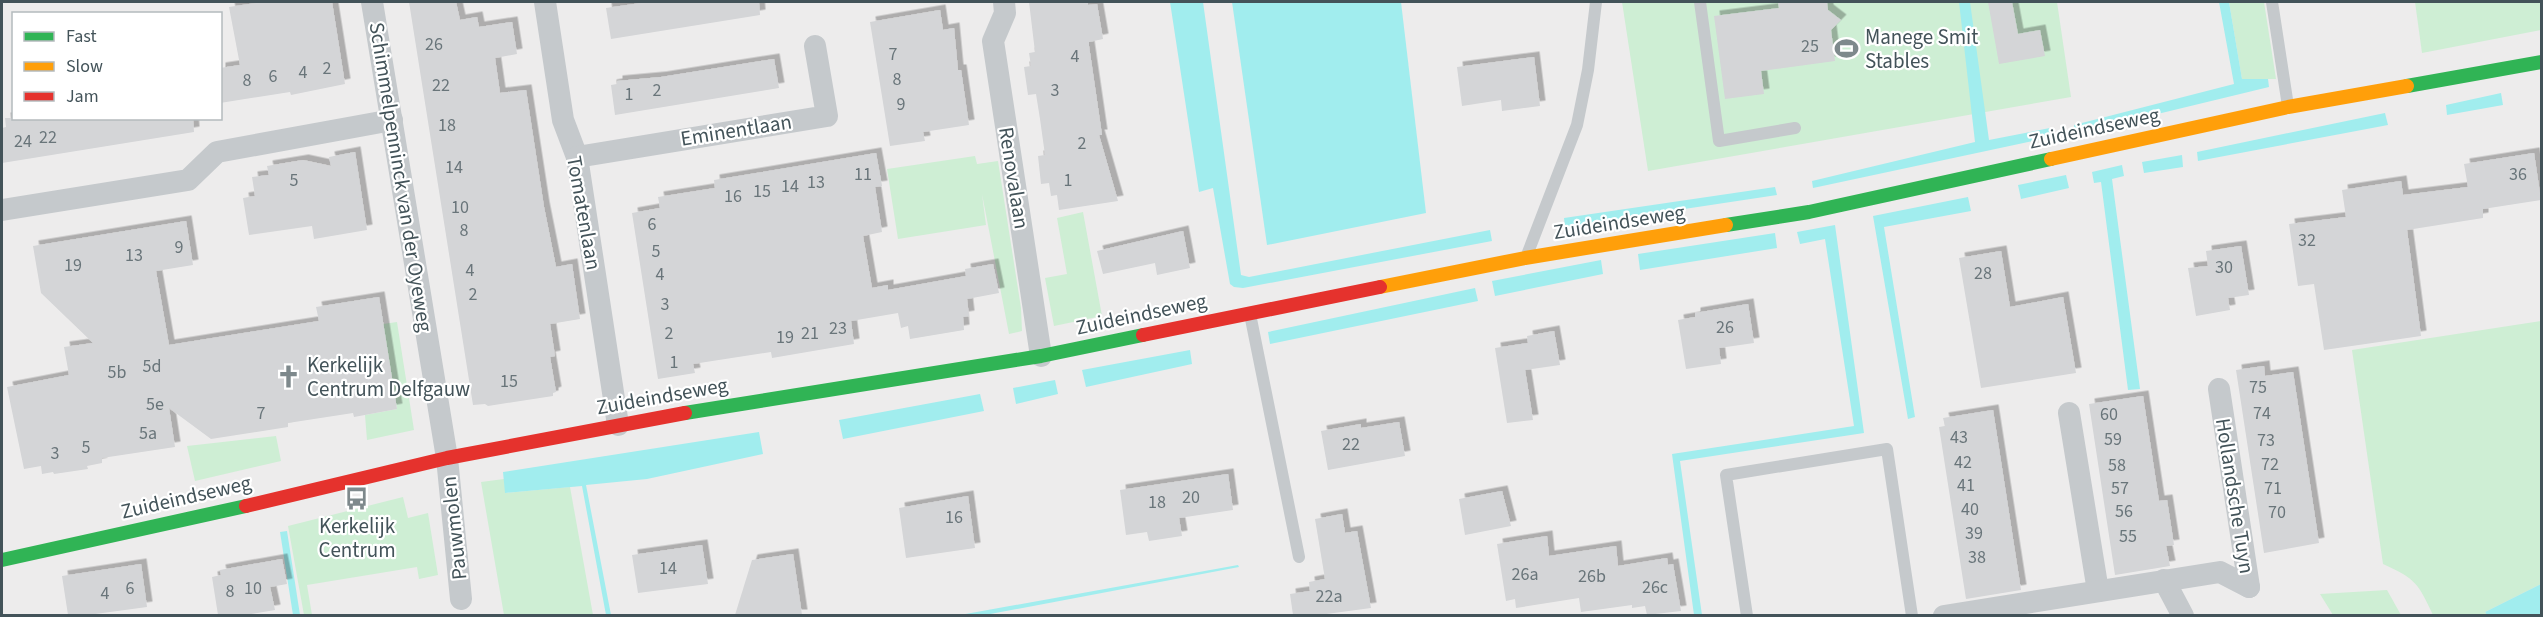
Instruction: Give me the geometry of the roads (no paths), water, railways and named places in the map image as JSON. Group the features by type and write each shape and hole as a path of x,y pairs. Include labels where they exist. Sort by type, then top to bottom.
{"street":[{"name":"Schimmelpenninck van der Oyeweg","path":"372,2 447,458"},
{"name":"Tomatenlaan","path":"545,2 563,120 577,157 618,425"},
{"name":"Renovalaan","path":"1004,2 1005,13 993,41 1041,356"},
{"name":"Eminentlaan","path":"577,157 826,116 815,46"},
{"name":"Zuideindseweg","path":"2,560 353,482 447,458 745,402 1041,356 1526,258 1809,212 2288,107 2541,62"},
{"path":"2,210 188,180 217,152 393,120"},
{"name":"Hollandsche Tuyn","path":"1944,615 2015,610 2098,591 2220,572 2249,587 2219,389"},
{"path":"2069,413 2098,591"},
{"name":"Pauwmolen","path":"447,458 461,599"},
{"path":"2164,580 2183,615"}],"lane":[{"path":"1526,258 1577,125 1588,70 1596,2"},
{"path":"1700,2 1719,141 1795,128"},
{"path":"2272,2 2288,107"},
{"path":"1249,313 1299,557"},
{"path":"1747,615 1726,476 1887,449 1912,615"}],"water":[{"path":"1170,2 1203,2 1241,275 1249,277 1490,230 1492,241 1243,288 1234,287 1230,284 1213,188 1199,192"},
{"path":"1232,2 1401,2 1426,213 1267,245"},
{"path":"1959,2 1970,2 1989,140 2050,128 2051,137 1813,188 1812,181 1975,142"},
{"path":"2219,2 2229,2 2242,79 2268,79 2269,87 2075,134 2074,125 2234,84"},
{"path":"2501,93 2503,105 2447,115 2446,105"},
{"path":"2385,113 2388,125 2198,161 2197,152"},
{"path":"2182,155 2183,167 2144,173 2142,162"},
{"path":"2122,165 2124,176 2112,179 2140,389 2128,390 2101,182 2094,183 2092,172"},
{"path":"2066,175 2069,188 2021,199 2018,185"},
{"path":"1775,187 1777,195 1565,227 1564,218"},
{"path":"1968,197 1971,211 1884,227 1915,417 1908,419 1873,216"},
{"path":"1835,225 1864,433 1680,461 1702,615 1694,615 1672,454 1854,426 1825,239 1800,244 1797,232"},
{"path":"1775,233 1777,248 1640,270 1638,254"},
{"path":"1601,260 1603,274 1495,296 1492,281"},
{"path":"1475,288 1478,301 1270,344 1268,332"},
{"path":"1190,350 1192,364 1086,387 1082,370"},
{"path":"1055,380 1058,394 1016,404 1013,388"},
{"path":"980,394 984,411 843,439 839,420"},
{"path":"759,432 763,454 647,479 586,485 611,615 606,615 582,486 505,493 503,472"},
{"path":"287,531 300,615 293,615 280,532"},
{"path":"1238,565 1239,567 985,615 960,615"},
{"path":"2541,584 2541,615 2487,615 2485,612"}],"place":[{"name":"Manege Smit Stables","path":"1847,49"},
{"name":"Kerkelijk Centrum Delfgauw","path":"289,377"},
{"name":"Kerkelijk Centrum","path":"357,498"}]}
